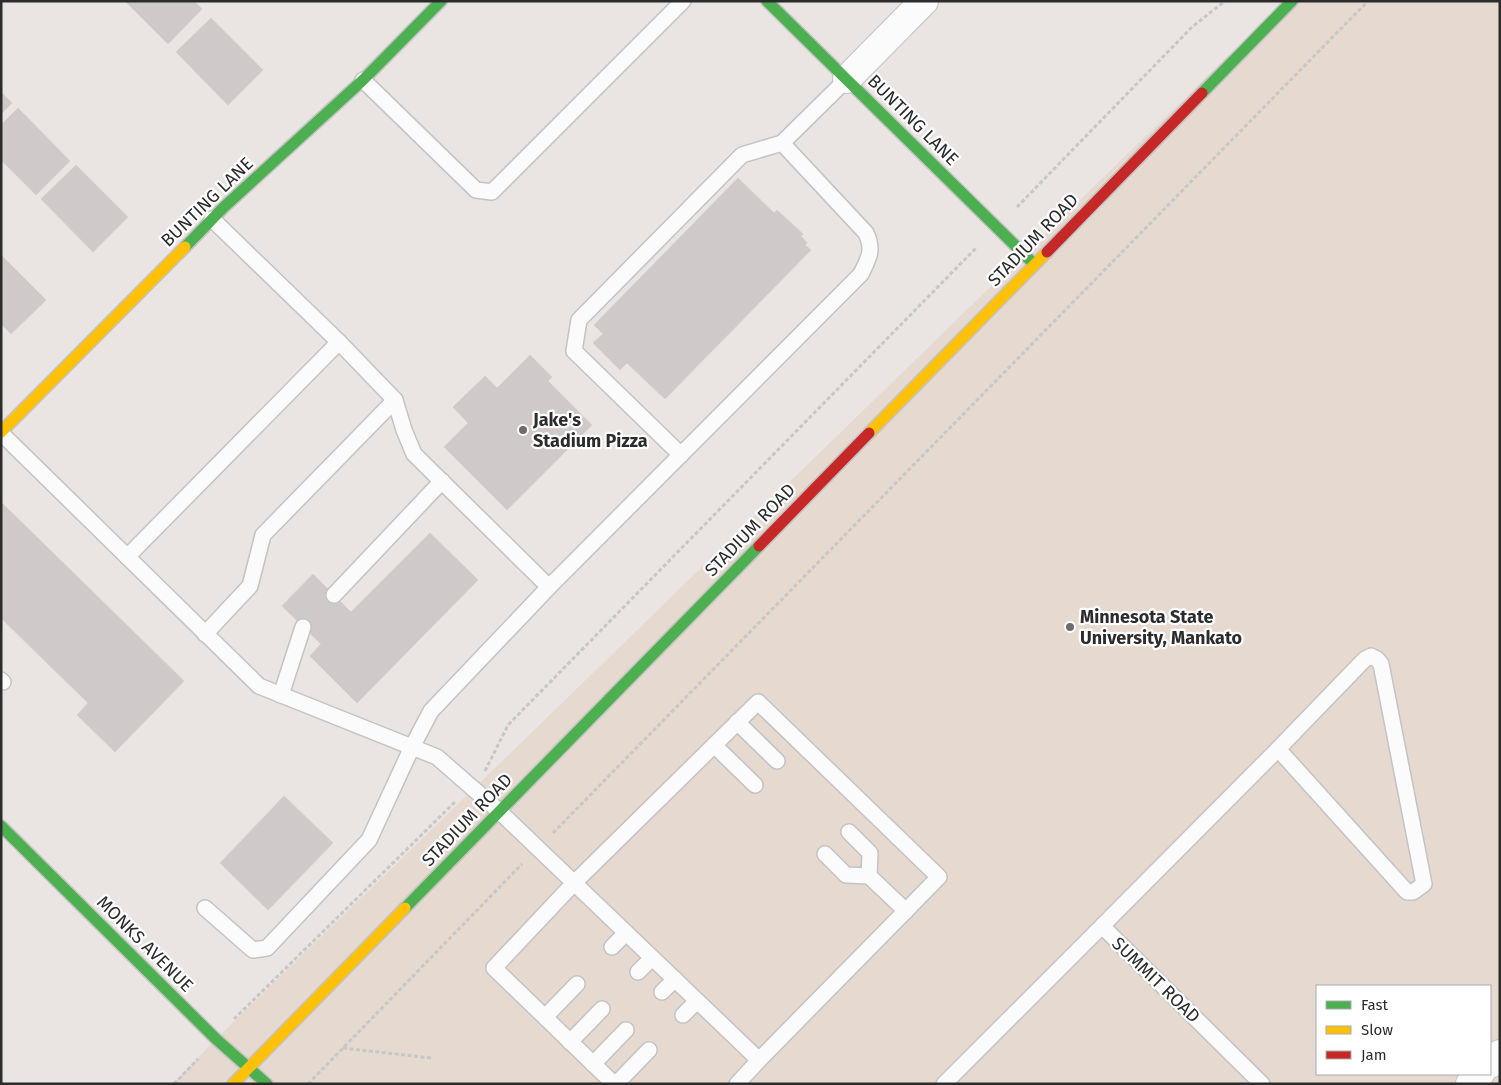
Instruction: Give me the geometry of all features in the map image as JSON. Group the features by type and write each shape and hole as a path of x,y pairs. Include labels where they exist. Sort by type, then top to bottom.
{"street":[{"name":"BUNTING LANE","path":"1,432 212,219 363,80 441,1"},
{"name":"BUNTING LANE","path":"767,1 1034,264"},
{"path":"847,79 924,1"},
{"name":"STADIUM ROAD","path":"234,1084 1292,1"},
{"name":"MONKS AVENUE","path":"1,826 216,1039 267,1084"},
{"path":"1491,1063 1500,1054"},
{"path":"1470,1084 1479,1075"}],"lane":[{"path":"363,80 476,190 492,192 683,1"},
{"path":"681,455 574,351 579,320 742,155 782,142 847,79"},
{"path":"206,908 253,950 268,948 369,840 412,747 431,711 549,587 861,274 868,261 871,244 866,233 782,142"},
{"path":"212,219 339,342 395,400 414,454 549,587"},
{"path":"127,557 339,342"},
{"path":"205,634 250,586 263,535 395,400"},
{"path":"1,432 259,686 437,757 500,812 759,1060"},
{"path":"334,595 442,481"},
{"path":"282,695 303,627"},
{"path":"1102,926 1365,659 1371,656 1381,664 1424,884 1413,892 1407,892 1278,749"},
{"path":"649,1050 615,1084 494,968 574,883 758,702 939,877 736,1084"},
{"path":"737,722 777,761"},
{"path":"714,745 755,785"},
{"path":"849,832 870,853 869,876"},
{"path":"825,854 846,875 869,876 906,911"},
{"name":"SUMMIT ROAD","path":"944,1084 1102,926 1262,1084"},
{"path":"612,947 626,932"},
{"path":"638,972 652,958"},
{"path":"662,992 675,979"},
{"path":"545,1017 577,984"},
{"path":"684,1015 697,1001"},
{"path":"570,1042 602,1009"},
{"path":"593,1064 626,1030"}],"path":[{"path":"174,1084 241,1012 471,786 484,772 508,726 1192,27 1225,1"},
{"path":"308,1084 1368,1"},
{"path":"342,1048 431,1058"}],"shaded area":[{"name":"Minnesota State University, Mankato","path":"1285,1 1500,1 1500,1084 173,1084 216,1039"}],"building":[{"path":"125,1 194,1 202,9 168,44"},
{"path":"211,18 263,70 228,105 176,52"},
{"path":"1,92 12,103 1,114"},
{"path":"18,108 70,161 36,195 1,160 1,125"},
{"path":"76,165 128,217 93,252 41,199"},
{"path":"738,178 774,213 777,210 803,234 801,236 807,243 805,245 811,250 665,399 627,363 620,370 593,343 603,334 594,325"},
{"path":"1,255 46,300 11,334 1,324"},
{"name":"Jake's Stadium Pizza","path":"530,355 552,377 548,381 592,425 507,510 444,447 468,423 453,407 485,376 497,388"},
{"path":"1,502 184,681 115,752 77,715 88,703 1,618"},
{"path":"430,533 478,580 357,703 310,656 321,644 282,606 313,574 351,612"},
{"path":"284,796 333,843 268,910 220,863"}],"traffic: fast":[{"path":"185,247 224,207 363,80 441,1"},
{"path":"767,1 1034,264"},
{"path":"1202,93 1292,1"},
{"path":"405,908 759,546"},
{"path":"1,826 216,1039 267,1084"}],"traffic: slow":[{"path":"1,432 185,247"},
{"path":"869,433 1047,252"},
{"path":"233,1084 405,908"}],"traffic: jam":[{"path":"1047,252 1202,93"},
{"path":"759,546 869,433"}],"place":[{"name":"Jake's Stadium Pizza","path":"523,430"},
{"name":"Minnesota State University, Mankato","path":"1070,627"}]}
